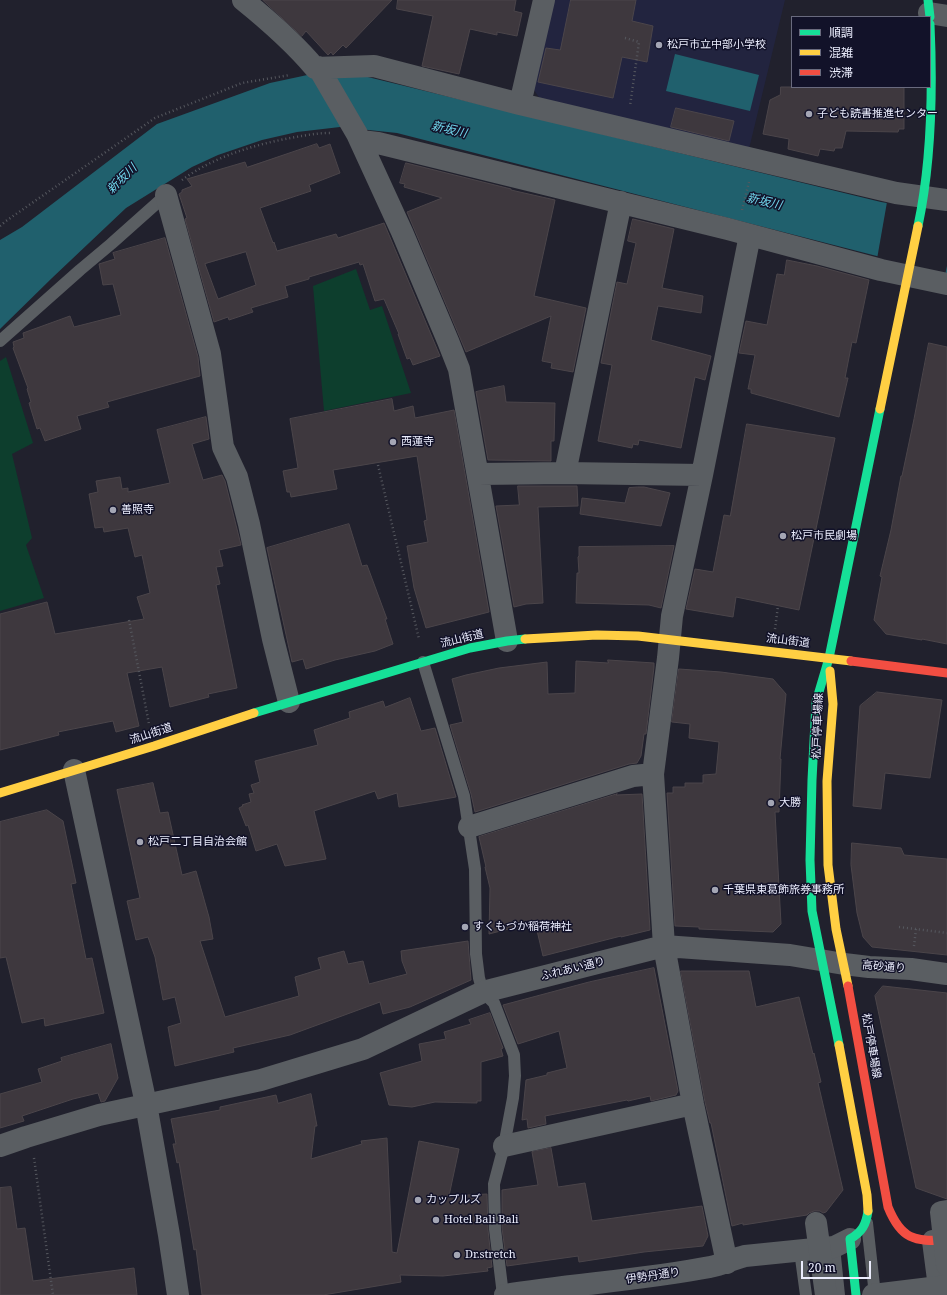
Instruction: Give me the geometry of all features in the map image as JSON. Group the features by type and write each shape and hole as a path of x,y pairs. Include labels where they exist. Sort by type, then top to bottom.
{"main road":[{"path":"931,48 933,14"},
{"path":"829,658 923,202 930,139 931,88"},
{"name":"流山街道","path":"0,792 154,746 289,702 424,661 470,648 507,641 597,635 638,636 947,673"},
{"name":"松戸停車場線","path":"829,658 816,702 810,860 812,911 835,1020 867,1195 867,1223"},
{"name":"松戸停車場線","path":"829,658 833,704 827,781 828,865 836,929 851,999 888,1207 892,1220 902,1233 914,1238 940,1241"},
{"path":"856,1295 842,1243 857,1235 867,1223"}],"street":[{"path":"243,0 261,14 317,67 359,138 405,239 448,340 459,369 507,641"},
{"path":"520,104 544,0"},
{"path":"317,67 374,66 520,104 889,192 923,202 947,200"},
{"path":"359,138 621,202 881,270 908,273 947,284"},
{"path":"166,195 210,354 223,447 237,477 250,524 273,639 289,702"},
{"path":"565,473 621,202"},
{"path":"727,1262 693,1104 664,946 653,774 672,616 750,235"},
{"path":"478,474 565,473 702,475"},
{"path":"74,770 146,1104 178,1295"},
{"path":"469,827 633,776 653,774"},
{"name":"ふれあい通り","path":"0,1146 99,1115 261,1080 363,1049 483,992 664,946 790,955 822,962"},
{"name":"高砂通り","path":"822,962 869,967 911,969 947,974"},
{"path":"504,1146 693,1104"},
{"path":"947,1211 942,1212 947,1265"},
{"path":"816,1223 826,1295"},
{"path":"940,1241 940,1295"},
{"name":"伊勢丹通り","path":"508,1295 668,1274 712,1267 745,1256 800,1251 842,1243"},
{"path":"874,1295 902,1293 947,1286"}],"lane":[{"path":"0,341 166,195"},
{"path":"424,661 464,796 475,869 476,954 479,978 483,992 494,1003 514,1055 515,1076 513,1098 504,1146 494,1184 495,1229 508,1295"},
{"path":"867,1223 874,1295"},
{"path":"839,1295 842,1243"},
{"path":"800,1251 806,1295"}],"path":[{"path":"625,38 639,42 627,129"},
{"path":"0,226 155,118 242,83 293,74 317,67"},
{"path":"166,195 183,179 203,167 241,150 280,140 319,133 359,138"},
{"path":"742,212 751,175"},
{"path":"378,465 424,661"},
{"path":"775,629 778,606"},
{"path":"129,620 154,746"},
{"path":"899,927 947,933"},
{"path":"34,1157 53,1295"}],"shaded area":[{"name":"松戸市立中部小学校","path":"554,0 785,0 749,149 540,99 534,90"}],"green space":[{"path":"356,269 370,310 382,306 411,393 324,411 313,286"},
{"path":"6,357 33,443 12,454 32,538 26,545 44,598 0,611 0,361"}],"water":[{"path":"675,54 759,75 750,111 666,91"},
{"name":"新坂川","path":"339,70 881,202 947,214 947,274 397,133 340,127 297,132 262,140 218,155 192,167 126,208 0,329 0,240 22,227 157,124 270,83"}],"pier":[{"path":"887,202 947,212 947,266 945,275 877,259"}],"building":[{"path":"263,0 392,0 346,48 343,45 333,55 331,52 328,55 306,31 302,36"},
{"path":"398,0 516,0 514,11 522,13 517,36 497,32 497,35 470,29 459,74 422,66 433,16 397,9"},
{"path":"571,0 636,0 632,21 653,26 647,62 622,57 613,98 538,82 546,48 560,50"},
{"path":"781,87 904,88 904,129 899,129 898,132 846,131 842,148 835,148 834,151 820,149 818,156 788,149 789,139 763,134 770,100 780,95"},
{"path":"676,108 734,121 729,141 671,127"},
{"path":"317,144 319,148 330,144 340,173 309,185 311,191 260,208 277,251 336,234 338,238 384,223 440,356 413,365 410,358 407,359 399,334 384,299 375,301 363,264 360,265 359,262 285,286 288,297 251,308 253,312 229,320 228,317 214,322 185,219 187,218 179,194 182,190 192,186 187,179 245,162 247,167","holes":["246,252 256,285 218,299 205,264"]},
{"path":"406,163 555,200 534,296 586,308 573,372 551,368 552,363 542,361 551,316 466,352 407,212 442,198 404,187 405,184 400,183"},
{"path":"633,219 674,229 662,288 703,296 701,313 658,306 651,340 711,356 705,380 695,377 681,448 639,440 638,445 633,444 632,448 598,441 612,365 601,363 617,282 627,284 636,243 628,241"},
{"path":"165,238 198,357 200,376 107,402 109,407 77,416 81,429 45,441 40,428 37,429 29,403 31,402 28,388 13,348 13,342 24,338 23,333 70,316 74,327 121,315 113,284 103,285 99,264 115,259 113,253"},
{"path":"787,260 817,266 869,280 856,343 852,342 845,378 848,378 839,417 751,393 751,389 748,389 755,355 739,353 746,321 767,325 777,274 784,275"},
{"path":"929,343 947,347 947,644 886,634 874,620 882,577 880,576 891,530"},
{"path":"504,386 506,402 555,403 554,441 551,441 551,461 488,460 476,392"},
{"path":"392,399 394,411 413,406 415,418 454,410 489,612 426,628 414,588 407,546 428,542 424,521 427,520 417,456 333,470 337,489 291,497 290,492 287,492 283,471 298,468 290,419"},
{"path":"206,417 209,439 192,444 203,480 222,475 225,481 241,545 219,550 223,566 216,567 220,584 216,585 237,688 208,694 209,697 170,707 162,667 127,673 139,726 116,732 113,721 58,732 59,735 0,750 0,614 47,602 55,634 144,619 137,597 150,593 142,555 135,557 128,528 104,532 103,527 95,528 89,494 98,492 96,481 120,477 122,489 128,488 128,492 170,483 157,430"},
{"path":"747,424 835,438 799,610 736,597 733,617 686,609 695,569 713,572 724,515 730,516"},
{"path":"518,486 577,486 578,506 538,507 543,603 526,604 514,607 496,506 519,505"},
{"path":"638,487 670,493 661,526 580,514 582,498 625,503 629,488"},
{"path":"349,524 362,566 367,565 387,619 385,619 393,644 375,651 335,660 306,669 303,659 292,662 267,548"},
{"path":"674,546 661,608 649,605 576,603 577,573 579,573 579,547"},
{"path":"608,660 654,663 646,734 644,734 641,756 637,763 629,764 475,812 450,725 463,722 452,679 499,668 547,662 548,694 575,693 576,661 608,663"},
{"path":"679,669 721,672 773,679 786,694 780,759 779,812 775,812 781,924 773,932 699,929 699,927 675,926 667,793 673,793 673,787 685,787 685,783 703,783 703,775 716,774 719,742 689,738 690,724 672,722"},
{"path":"877,692 942,700 930,778 885,773 881,809 853,806 860,706"},
{"path":"410,698 421,731 435,728 456,797 399,807 397,793 378,799 375,791 314,811 326,859 285,866 277,844 256,851 248,825 246,826 239,808 243,806 242,805 251,802 249,794 254,793 251,785 260,782 255,761 318,745 314,730 350,718 349,712 383,701 385,707"},
{"path":"153,783 160,813 168,812 182,875 196,871 209,917 213,939 200,941 225,1017 299,996 295,977 321,969 318,958 344,951 348,964 363,961 369,984 407,974 402,961 401,951 468,941 471,980 410,1007 383,1014 380,1002 290,1035 233,1048 234,1052 175,1066 168,1027 181,1023 175,997 163,1000 155,957 148,937 136,940 127,901 140,898 117,790"},
{"path":"617,794 616,795 642,794 650,930 543,956 535,922 489,934 490,888 479,837"},
{"path":"47,810 63,821 76,883 71,884 86,959 92,958 104,1013 45,1026 44,1018 22,1023 6,957 0,958 0,822"},
{"path":"852,843 901,848 904,855 947,859 947,955 872,947 863,937 857,913 851,865"},
{"path":"654,968 678,1091 676,1095 651,1101 650,1096 545,1116 546,1124 528,1128 527,1119 522,1120 526,1080 567,1068 559,1031 518,1044 503,1005 589,982"},
{"path":"681,971 749,971 756,1007 799,997 821,1082 818,1083 843,1190 826,1212 823,1213 820,1211 814,1211 807,1215 743,1225 743,1223 732,1226 711,1123 705,1102"},
{"path":"883,986 947,993 947,1199 916,1188 875,996"},
{"path":"490,1013 503,1048 501,1049 503,1056 481,1062 481,1101 477,1101 477,1103 435,1102 412,1107 389,1105 380,1073 422,1061 419,1044 446,1039 444,1032 471,1024 469,1020"},
{"path":"111,1044 118,1078 105,1101 101,1102 98,1093 73,1099 22,1116 24,1121 0,1128 0,1094 42,1082 38,1069 62,1061 61,1058"},
{"path":"311,1094 317,1126 315,1126 311,1159 362,1144 361,1141 387,1138 392,1252 397,1253 419,1141 459,1149 449,1196 487,1194 488,1230 492,1267 487,1268 488,1271 443,1276 400,1275 401,1282 323,1295 202,1295 196,1249 194,1250 179,1162 177,1163 173,1144 176,1144 171,1119 220,1110 220,1107 276,1095 278,1103"},
{"path":"551,1148 558,1187 585,1183 592,1221 702,1206 708,1236 703,1246 644,1252 579,1262 578,1256 507,1266 502,1228 502,1190 538,1185 532,1152"},
{"path":"11,1187 17,1229 25,1228 33,1281 134,1268 137,1295 0,1295 0,1188"}],"traffic: fast":[{"path":"928,0 930,16"},
{"path":"931,75 931,88"},
{"path":"918,226 923,201 929,151 931,88"},
{"path":"829,658 880,409"},
{"path":"254,713 470,648 525,639"},
{"path":"829,658 816,702 810,860 812,911 839,1045"},
{"path":"856,1295 850,1239 858,1234 863,1228 868,1211"}],"traffic: slow":[{"path":"880,409 918,226"},
{"path":"525,639 597,635 638,636 851,661"},
{"path":"830,671 833,704 827,781 828,865 836,929 848,986"},
{"path":"0,793 154,746 254,713"},
{"path":"839,1045 867,1195 868,1211"}],"traffic: jam":[{"path":"851,661 947,673"},
{"path":"848,986 888,1207"},
{"path":"888,1207 898,1226 910,1236 917,1239 926,1240 947,1240"}],"place":[{"name":"松戸市立中部小学校","path":"659,45"},
{"name":"子ども読書推進センター","path":"809,114"},
{"name":"西蓮寺","path":"393,442"},
{"name":"善照寺","path":"113,510"},
{"name":"松戸市民劇場","path":"783,536"},
{"name":"大勝","path":"771,803"},
{"name":"松戸二丁目自治会館","path":"140,842"},
{"name":"千葉県東葛飾旅券事務所","path":"715,890"},
{"name":"すくもづか稲荷神社","path":"465,927"},
{"name":"カップルズ","path":"418,1200"},
{"name":"Hotel Bali Bali","path":"436,1220"},
{"name":"Dr.stretch","path":"457,1255"}]}
